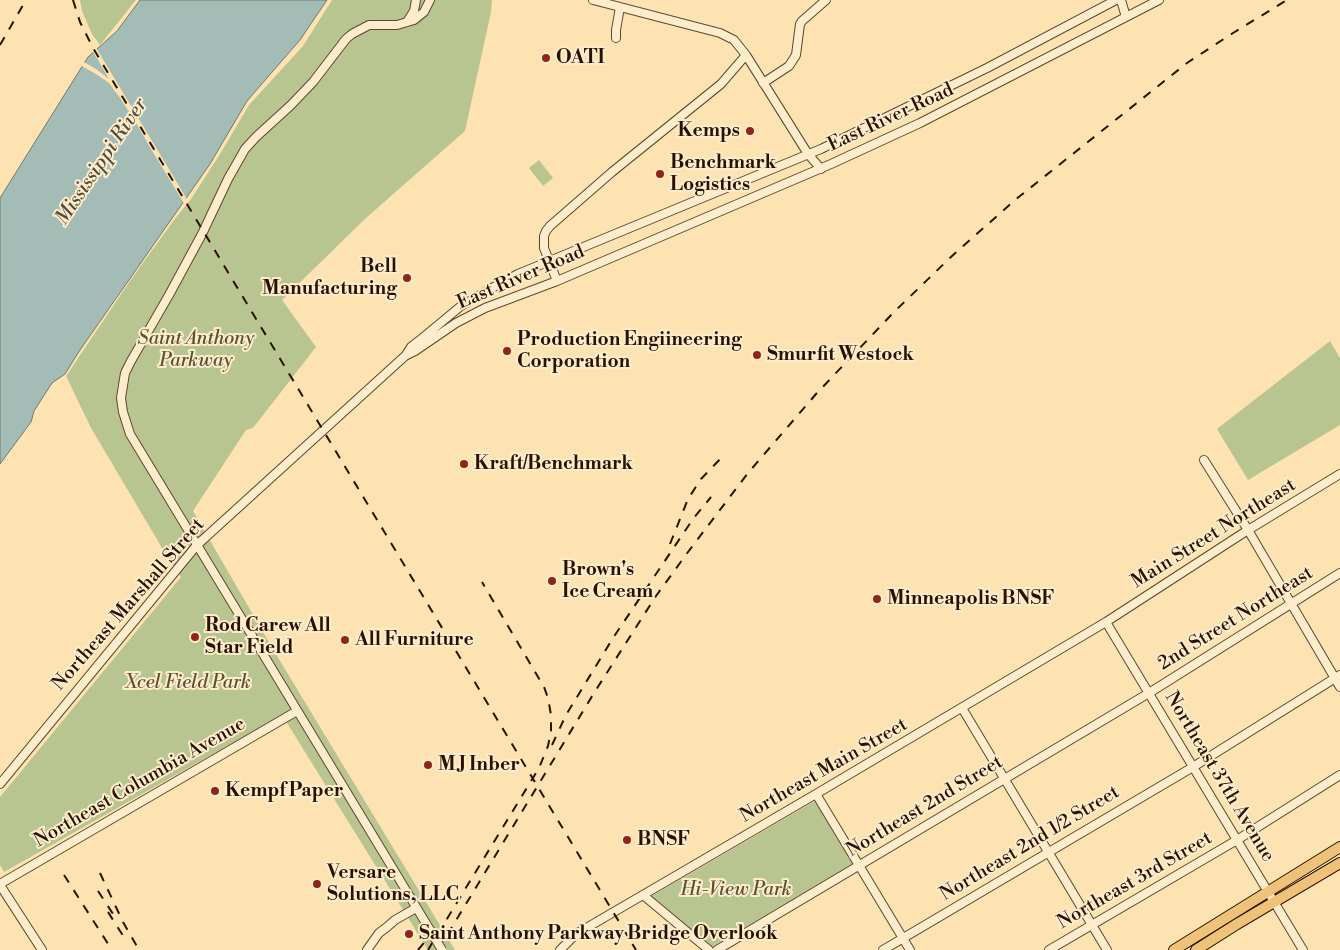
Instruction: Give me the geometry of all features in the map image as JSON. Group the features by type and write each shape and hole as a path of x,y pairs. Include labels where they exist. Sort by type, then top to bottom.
{"main road":[{"path":"1174,950 1340,847"},
{"path":"1196,950 1340,863"}],"street":[{"path":"407,22 414,11 416,0"},
{"path":"430,0 424,12 414,20 397,25 369,25 352,34 346,39 313,82 245,149 228,179 202,234 125,373 121,398 127,425 136,443 442,950"},
{"path":"593,0 726,36 734,40 746,55 808,154 821,169"},
{"path":"763,83 789,66 796,55 800,24 826,0"},
{"name":"East River Road","path":"405,356 411,347 461,306 518,274 808,154 987,68 1116,0"},
{"path":"1121,0 1126,18"},
{"name":"East River Road","path":"405,356 456,323 485,308 557,281 821,169 920,124 1159,0"},
{"path":"616,38 620,7"},
{"path":"557,281 544,248 544,236 550,226 605,178 721,84 746,55"},
{"name":"Northeast Marshall Street","path":"0,784 197,545 405,356"},
{"path":"1204,460 1337,676 1340,686"},
{"name":"Main Street Northeast","path":"1106,622 1248,530 1340,474"},
{"name":"2nd Street Northeast","path":"1149,693 1340,573"},
{"name":"Northeast 37th Avenue","path":"1106,622 1303,950"},
{"name":"Northeast Main Street","path":"560,950 576,934 1106,622"},
{"name":"Northeast 2nd 1/2 Street","path":"883,950 1193,766 1337,676"},
{"name":"Northeast 2nd Street","path":"717,950 1149,693"},
{"path":"962,708 1107,950"},
{"name":"Northeast Columbia Avenue","path":"0,885 297,711"},
{"name":"Northeast 3rd Street","path":"1049,950 1237,840 1340,776"},
{"path":"816,794 910,950"},
{"path":"0,885 42,950"},
{"path":"643,895 709,950"},
{"path":"367,950 379,933 395,920 416,908"}],"green space":[{"path":"80,0 136,0 100,45 92,34 82,11"},
{"name":"Saint Anthony Parkway","path":"332,0 492,0 465,131 366,218 282,300 316,347 253,428 246,430 193,511 274,651 455,950 428,950 282,715 4,872 0,865 0,797 181,577 91,428 66,376 132,278 191,199 249,105 303,46"},
{"path":"539,160 553,178 543,186 529,168"},
{"path":"1330,341 1340,358 1340,425 1248,480 1217,429"},
{"name":"Hi-View Park","path":"815,801 854,864 712,947 650,897"}],"water":[{"name":"Mississippi River","path":"140,0 327,0 300,40 247,101 210,164 65,374 52,383 34,411 31,422 0,464 0,198 88,57 117,31"}],"pier":[{"path":"95,46 137,116 135,121 109,83 80,65 82,61 109,79 92,50"},
{"path":"137,116 188,201 185,205 135,121"}],"railway":[{"path":"0,45 26,0"},
{"path":"73,0 80,22 93,48 636,950"},
{"path":"438,950 594,693 656,596 748,473 816,394 895,311 952,256 1015,200 1187,63 1287,0"},
{"path":"670,544 688,499 701,479 722,457"},
{"path":"552,745 566,715 613,638 693,519 711,497"},
{"path":"428,950 539,768 548,746 551,731 551,715 544,687 482,582"},
{"path":"100,873 123,922 139,950"},
{"path":"64,875 112,950"},
{"path":"98,891 115,917"},
{"path":"108,912 127,942"},
{"path":"418,950 431,934"}],"place":[{"name":"OATI","path":"546,58"},
{"name":"Kemps","path":"750,131"},
{"name":"Benchmark Logistics","path":"660,174"},
{"name":"Bell Manufacturing","path":"407,278"},
{"name":"Production Engiineering Corporation","path":"507,351"},
{"name":"Smurfit Westock","path":"757,355"},
{"name":"Kraft/Benchmark","path":"464,464"},
{"name":"Brown's Ice Cream","path":"552,581"},
{"name":"Minneapolis BNSF","path":"877,599"},
{"name":"Rod Carew All Star Field","path":"195,637"},
{"name":"All Furniture","path":"345,640"},
{"name":"M J Inber","path":"428,765"},
{"name":"Kempf Paper","path":"215,791"},
{"name":"BNSF","path":"627,840"},
{"name":"Versare Solutions, LLC","path":"317,884"},
{"name":"Saint Anthony Parkway Bridge Overlook","path":"409,934"}],"park label":[{"name":"Xcel Field Park","path":"188,683"}]}
